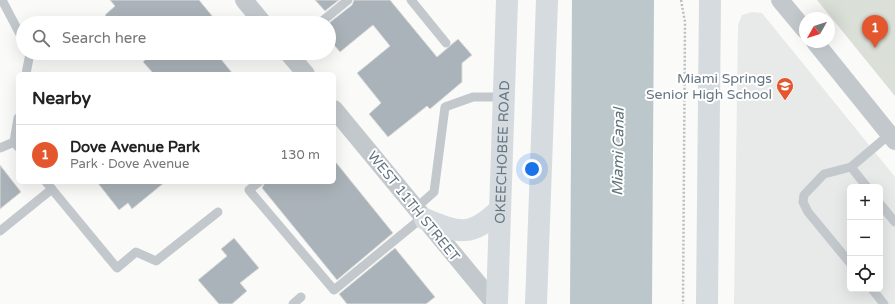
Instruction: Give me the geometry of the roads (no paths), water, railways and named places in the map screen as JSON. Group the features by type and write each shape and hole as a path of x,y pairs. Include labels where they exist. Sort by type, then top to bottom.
{"main road":[{"name":"OKEECHOBEE ROAD","path":"496,304 507,0"},
{"path":"536,304 547,0"},
{"path":"707,304 710,0"},
{"path":"422,215 447,229 463,231 476,227 489,219 500,209"}],"street":[{"path":"244,0 258,16"},
{"path":"780,0 799,23"},
{"path":"820,48 892,138"},
{"path":"294,60 304,72"},
{"name":"WEST 11TH STREET","path":"336,116 422,215 496,304"}],"lane":[{"path":"2,0 16,27"},
{"path":"329,16 348,0"},
{"path":"411,0 446,43"},
{"path":"26,72 29,60"},
{"path":"256,184 249,190 334,290 422,215 434,192 446,107 473,97 503,98"},
{"path":"847,259 808,212 803,202 804,195 824,174 850,167 892,138"},
{"path":"0,148 16,144"},
{"path":"850,167 864,184"},
{"path":"0,231 49,186 117,268 136,252 156,261 218,212"},
{"path":"883,208 895,222"},
{"path":"874,292 884,304"},
{"path":"293,304 301,297"}],"water":[{"name":"Miami Canal","path":"572,0 654,0 652,304 570,304"}],"place":[{"name":"Dove Avenue Park","path":"875,48"},
{"name":"Miami Springs Senior High School","path":"785,101"}]}
